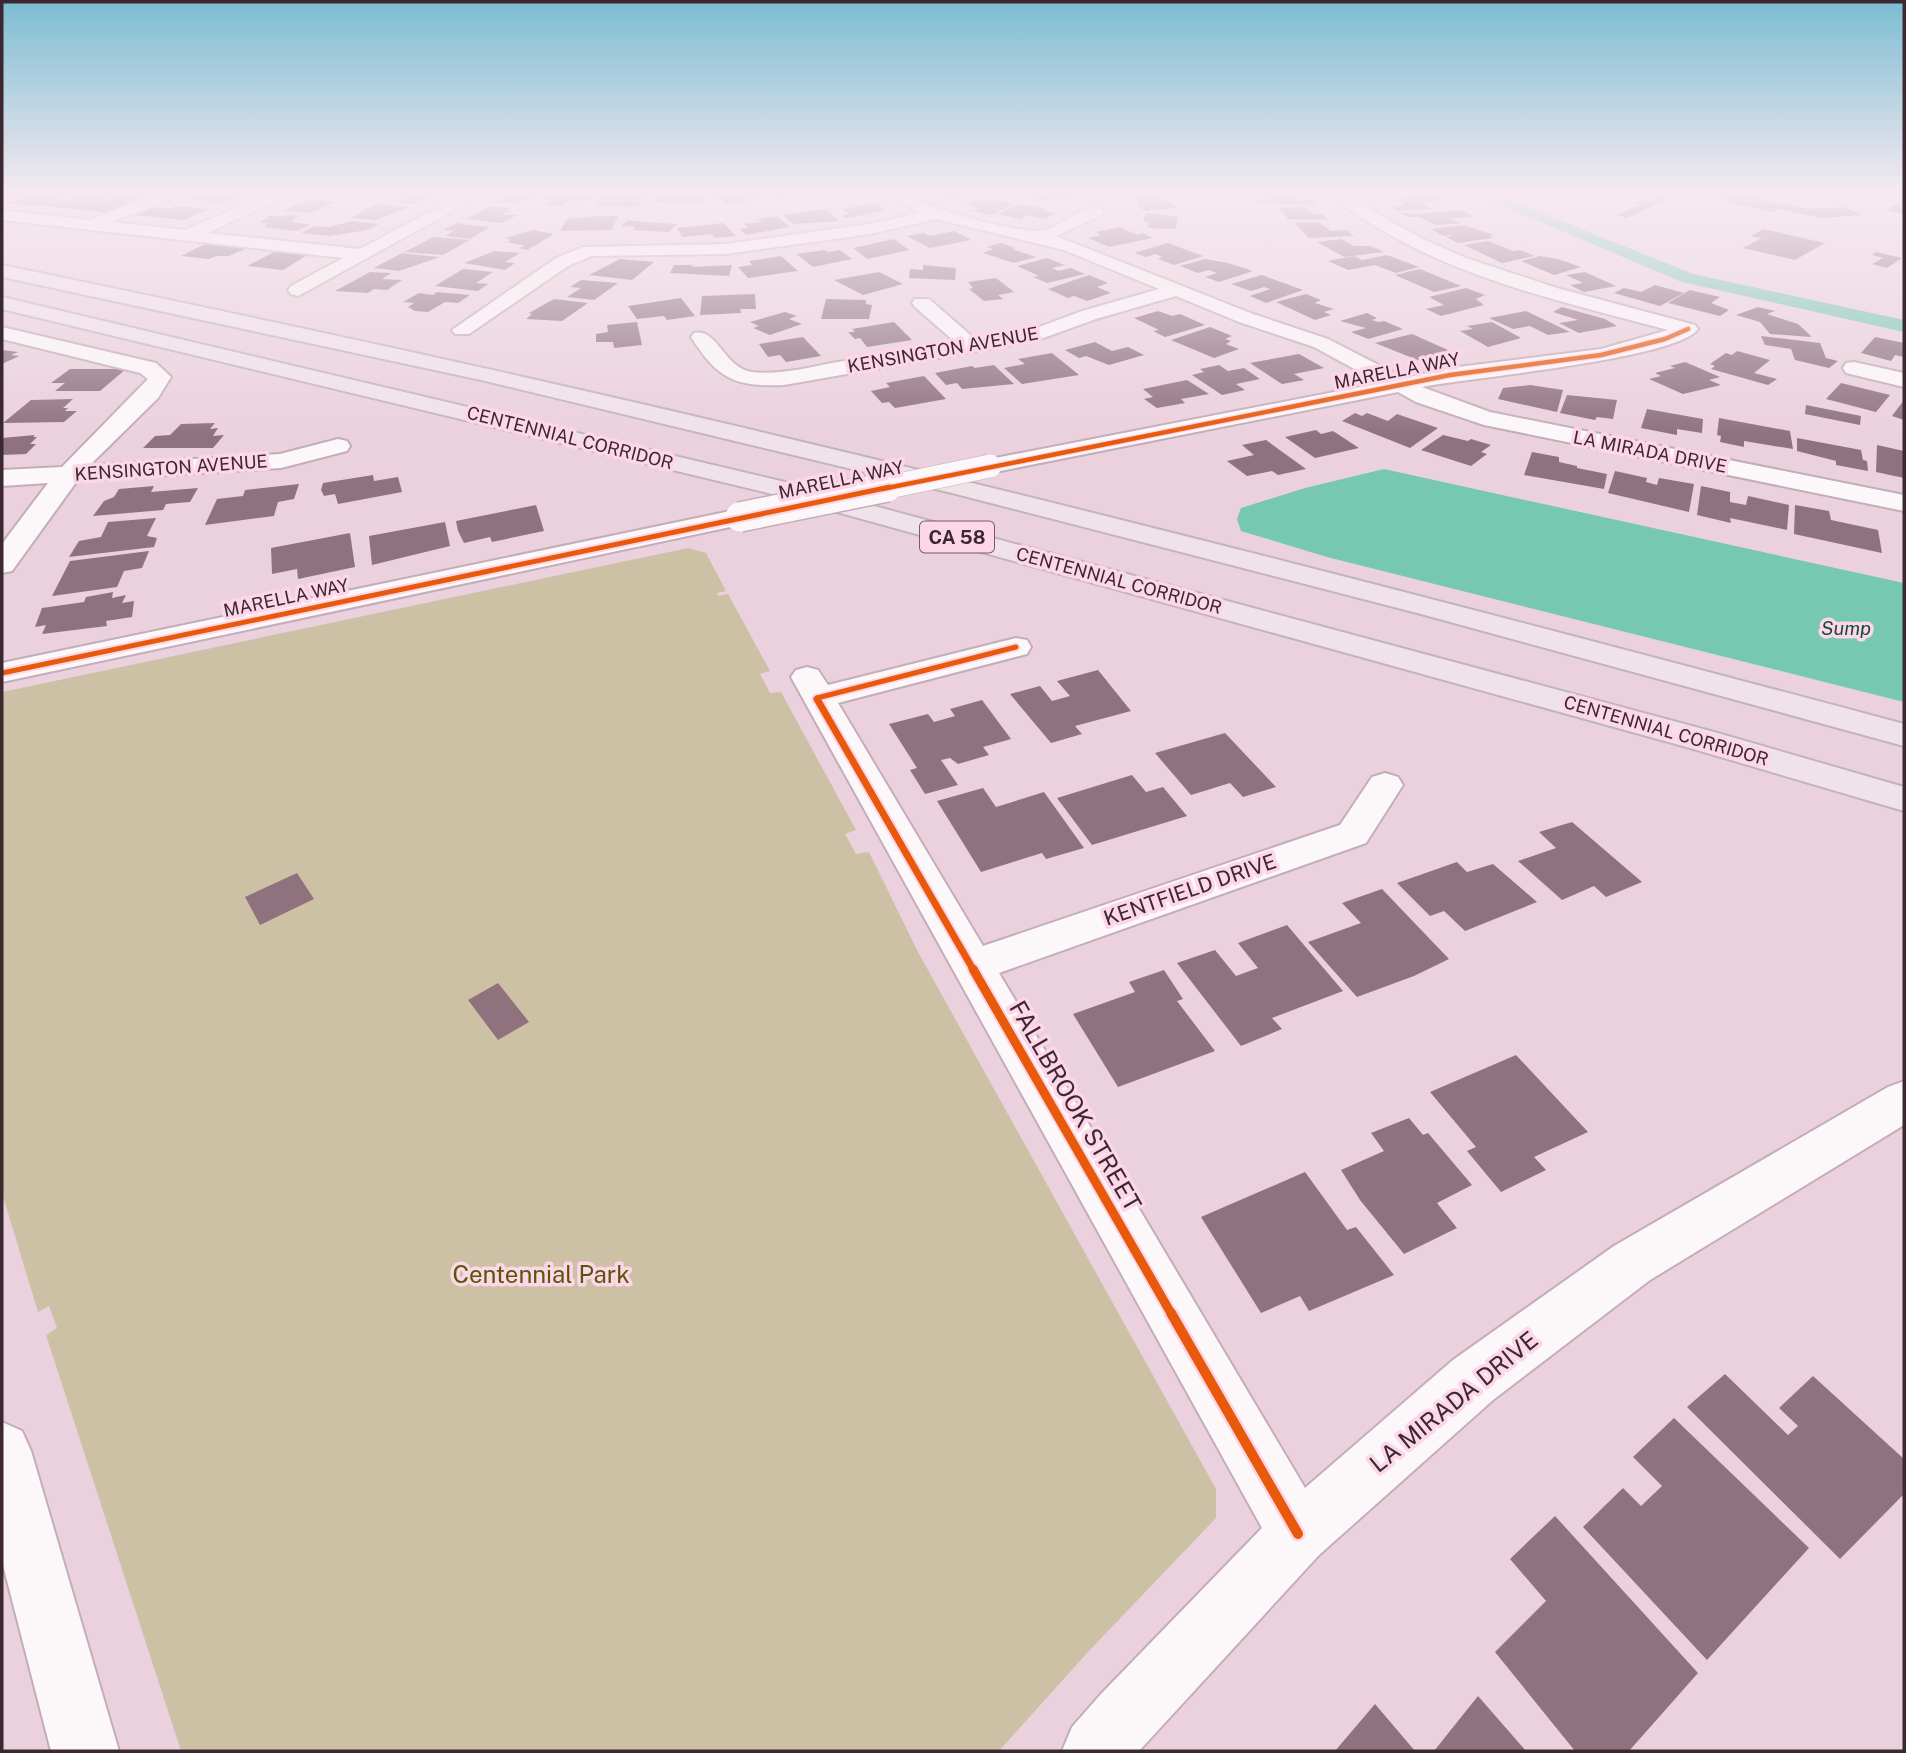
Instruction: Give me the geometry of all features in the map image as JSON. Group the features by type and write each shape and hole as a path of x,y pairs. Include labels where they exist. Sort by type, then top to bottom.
{"highway":[{"name":"CENTENNIAL CORRIDOR","path":"11,273 387,352 886,468 1310,576 1904,736"},
{"name":"CENTENNIAL CORRIDOR","path":"2,303 776,487 1702,740 1904,799"}],"street":[{"path":"298,290 330,273"},
{"path":"462,330 549,273"},
{"name":"LA MIRADA DRIVE","path":"1136,273 1246,318 1321,343 1400,385 1451,408 1506,423 1904,503"},
{"name":"MARELLA WAY","path":"2,673 990,466 1450,375 1601,355 1645,345 1688,329 1548,292 1490,273"},
{"name":"KENSINGTON AVENUE","path":"701,337 723,368 744,377 784,378 1035,335 1178,290"},
{"path":"922,303 972,347"},
{"path":"2,333 148,368 160,377 68,474 22,533 2,565"},
{"path":"1854,368 1904,380"},
{"name":"KENSINGTON AVENUE","path":"2,478 281,461 338,446"},
{"name":"FALLBROOK STREET","path":"1016,647 812,687 1298,1534"},
{"name":"KENTFIELD DRIVE","path":"972,966 1353,834 1385,785"},
{"name":"LA MIRADA DRIVE","path":"1096,1751 1124,1717 1298,1534 1473,1380 1632,1264 1904,1101"},
{"path":"2,1451 85,1751"}],"green space":[{"name":"Centennial Park","path":"688,548 706,553 726,591 717,593 718,596 728,594 770,671 760,674 770,693 781,692 856,830 845,834 856,854 869,852 918,952 1216,1489 1216,1518 1088,1652 999,1751 181,1751 46,1335 57,1328 49,1306 38,1312 2,1193 2,692"}],"water":[{"name":"Sump","path":"1384,469 1904,583 1904,702 1327,557 1241,531 1237,519 1241,508 1305,488"}],"building":[{"path":"369,273 391,273 382,279 402,280 387,290 374,289 368,293 335,291"},
{"path":"457,273 492,273 476,283 488,284 478,291 435,286"},
{"path":"593,273 641,273 632,280 589,275"},
{"path":"670,273 730,273 729,276"},
{"path":"743,273 785,273 748,278"},
{"path":"881,273 903,284 863,295 834,280"},
{"path":"910,273 956,273 955,280 909,278"},
{"path":"1032,273 1085,274 1047,283 1033,277 1039,276"},
{"path":"1217,273 1247,273 1219,282 1205,277"},
{"path":"1429,273 1461,286 1434,292 1395,275"},
{"path":"1587,273 1616,286 1584,292 1570,285 1583,283 1566,275"},
{"path":"1089,275 1108,283 1097,287 1111,293 1087,301 1074,296 1068,298 1048,289"},
{"path":"1262,275 1303,290 1266,303 1250,296 1270,289 1264,287 1251,291 1231,284"},
{"path":"996,278 1014,292 998,295 1003,299 984,301 969,289 973,288 968,282"},
{"path":"581,280 618,283 594,300 567,297 581,288 570,287"},
{"path":"1655,285 1684,293 1660,306 1614,293 1624,288 1641,292"},
{"path":"1466,288 1485,295 1476,299 1484,305 1441,316 1426,309 1444,305 1429,297"},
{"path":"1690,290 1720,297 1711,303 1729,310 1720,316 1668,303"},
{"path":"437,292 470,295 458,303 445,302 428,312 415,311 408,307 414,303 403,302 419,293 433,295"},
{"path":"755,294 756,309 740,309 741,313 700,315 702,296"},
{"path":"1306,294 1321,300 1315,303 1334,309 1324,312 1331,315 1315,320 1276,302"},
{"path":"681,298 695,316 667,320 664,316 637,319 628,306"},
{"path":"554,299 588,303 562,321 526,319 532,314 529,313"},
{"path":"826,299 866,300 866,304 872,305 869,319 821,319"},
{"path":"1562,307 1605,319 1617,326 1579,333 1559,323 1578,320 1553,312"},
{"path":"1758,307 1775,311 1767,314 1798,324 1812,337 1770,334 1760,322 1736,315"},
{"path":"1158,311 1172,316 1180,314 1205,325 1165,337 1153,331 1159,330 1134,318"},
{"path":"1526,311 1570,332 1548,335 1530,326 1513,329 1489,318"},
{"path":"785,312 797,316 789,319 802,324 770,335 753,328 759,326 750,322"},
{"path":"1367,313 1377,318 1372,320 1384,321 1403,329 1368,339 1351,332 1366,328 1340,321"},
{"path":"637,322 642,345 614,348 613,342 596,342 596,334 608,332 607,325"},
{"path":"894,322 912,340 867,347 860,338 855,339 848,332 855,332 852,329"},
{"path":"1492,322 1521,338 1488,347 1460,331 1473,329 1467,326"},
{"path":"1210,327 1232,336 1225,339 1231,341 1226,344 1239,349 1214,358 1171,340"},
{"path":"1412,334 1457,354 1425,363 1375,343"},
{"path":"1761,336 1820,343 1826,358 1838,361 1829,368 1795,360 1791,349 1765,345"},
{"path":"803,337 821,356 786,362 780,355 768,357 759,344"},
{"path":"1875,337 1904,343 1904,357 1895,355 1891,361 1861,353"},
{"path":"1095,342 1112,351 1128,347 1144,355 1109,365 1086,356 1079,358 1065,350"},
{"path":"2,350 18,352 11,355 19,356 2,364"},
{"path":"1737,351 1770,360 1754,373 1777,379 1768,385 1711,369 1715,366 1710,364 1726,353 1732,355"},
{"path":"1052,353 1079,375 1022,384 1004,368 1025,364 1018,359"},
{"path":"1299,354 1324,368 1294,374 1304,380 1282,384 1250,363"},
{"path":"1685,362 1720,377 1709,380 1721,385 1683,394 1649,379 1661,376 1655,373 1675,368 1670,366"},
{"path":"994,365 1014,384 962,389 957,383 946,385 935,373 972,366 975,368"},
{"path":"1219,365 1228,371 1244,368 1260,379 1236,384 1245,390 1222,395 1192,375 1204,372 1200,369"},
{"path":"70,369 126,369 100,391 55,391 65,383 51,383"},
{"path":"924,376 946,399 895,408 889,402 882,403 871,391 890,387 886,383"},
{"path":"1187,380 1209,394 1181,399 1185,403 1157,408 1144,399 1153,397 1143,389"},
{"path":"1841,383 1890,395 1876,412 1826,399"},
{"path":"1530,385 1563,390 1557,412 1498,399 1503,388"},
{"path":"1567,395 1617,400 1613,419 1597,417 1595,420 1560,413"},
{"path":"73,399 63,408 68,408 65,411 77,411 64,422 3,423 31,400"},
{"path":"1904,400 1904,420 1892,416"},
{"path":"1806,405 1861,416 1860,425 1805,414"},
{"path":"1647,409 1703,419 1702,433 1677,429 1677,435 1641,428"},
{"path":"1355,413 1362,416 1367,413 1388,421 1397,414 1438,428 1410,448 1342,421"},
{"path":"1719,418 1790,431 1793,449 1744,441 1744,447 1720,442 1721,436 1717,435"},
{"path":"215,423 210,429 218,428 213,436 224,435 213,448 143,448 155,436 170,435 181,424"},
{"path":"1316,430 1321,434 1333,431 1359,448 1315,458 1285,437"},
{"path":"35,435 33,437 37,437 30,444 36,444 26,454 2,455 2,438"},
{"path":"1443,435 1491,445 1481,452 1487,454 1471,466 1421,450"},
{"path":"1797,438 1861,450 1863,460 1867,461 1868,471 1836,465 1836,461 1797,451"},
{"path":"1266,440 1306,469 1278,475 1272,471 1247,476 1227,461 1254,455 1242,445"},
{"path":"1877,445 1904,451 1904,478 1876,472"},
{"path":"1532,452 1559,457 1559,462 1607,474 1604,489 1524,475"},
{"path":"1615,471 1647,478 1646,482 1657,485 1659,478 1694,484 1689,512 1608,493"},
{"path":"373,475 374,481 398,477 402,492 338,504 335,494 324,496 321,490 323,483"},
{"path":"299,484 294,499 278,502 274,516 205,525 217,499 243,496 245,490"},
{"path":"154,486 151,492 198,488 190,502 166,504 163,510 93,516 104,501 114,497 119,489"},
{"path":"1701,486 1730,492 1730,502 1746,505 1748,496 1789,505 1787,530 1730,518 1731,523 1697,515"},
{"path":"536,505 544,531 492,542 490,537 464,543 458,531 456,521"},
{"path":"1795,505 1829,511 1831,520 1878,530 1882,553 1794,534"},
{"path":"156,518 147,536 157,538 154,547 69,557 79,541 101,537 108,522"},
{"path":"445,522 450,546 372,565 369,536"},
{"path":"350,533 355,567 298,579 297,569 272,574 271,548"},
{"path":"149,551 142,568 124,571 117,587 52,596 70,561"},
{"path":"113,592 112,598 126,595 122,603 134,601 132,617 106,621 107,626 42,634 46,625 35,627 42,608 84,602 86,597"},
{"path":"1098,670 1131,711 1075,726 1082,734 1051,743 1010,694 1040,686 1052,701 1070,696 1057,681"},
{"path":"982,700 1011,739 983,747 989,755 958,764 950,758 941,760 958,785 925,794 910,770 917,768 889,724 928,714 934,722 955,716 950,709"},
{"path":"1225,733 1276,787 1243,797 1230,783 1191,795 1155,753"},
{"path":"1132,775 1146,792 1163,787 1187,816 1092,845 1057,798"},
{"path":"983,788 996,807 1044,792 1084,848 1046,859 1042,853 981,872 937,801"},
{"path":"1572,822 1642,882 1606,897 1594,886 1562,900 1518,861 1556,848 1539,832"},
{"path":"1457,862 1467,872 1493,864 1537,902 1465,931 1444,911 1430,916 1397,883"},
{"path":"297,873 314,899 260,925 245,897"},
{"path":"1382,889 1449,959 1414,976 1357,997 1308,942 1361,923 1342,903"},
{"path":"1287,925 1343,991 1272,1018 1282,1029 1241,1046 1177,963 1215,950 1236,976 1258,968 1238,943"},
{"path":"1164,970 1183,999 1177,1001 1215,1051 1118,1087 1073,1014 1135,992 1129,982"},
{"path":"498,983 529,1022 498,1040 468,1000"},
{"path":"1516,1055 1588,1132 1534,1157 1546,1170 1501,1192 1467,1151 1476,1147 1430,1092"},
{"path":"1409,1118 1423,1135 1428,1133 1472,1185 1437,1203 1457,1228 1404,1254 1360,1200 1341,1170 1384,1151 1371,1133"},
{"path":"1305,1172 1347,1230 1356,1227 1394,1275 1309,1311 1300,1296 1261,1313 1201,1217"},
{"path":"1725,1374 1788,1435 1798,1426 1779,1408 1813,1376 1904,1459 1904,1494 1840,1559 1687,1407"},
{"path":"1674,1418 1809,1548 1707,1660 1583,1527 1623,1488 1641,1506 1662,1486 1633,1457"},
{"path":"1555,1516 1698,1673 1629,1751 1575,1751 1495,1652 1546,1601 1510,1559"},
{"path":"1478,1696 1526,1751 1434,1751"},
{"path":"1375,1704 1415,1751 1335,1751"}],"waterway":[{"path":"1675,273 1688,278 1904,326"}],"cycle path":[{"path":"2,673 990,466 1450,375 1601,355 1665,339 1688,329"},
{"path":"1016,647 817,698 1298,1534"}]}
